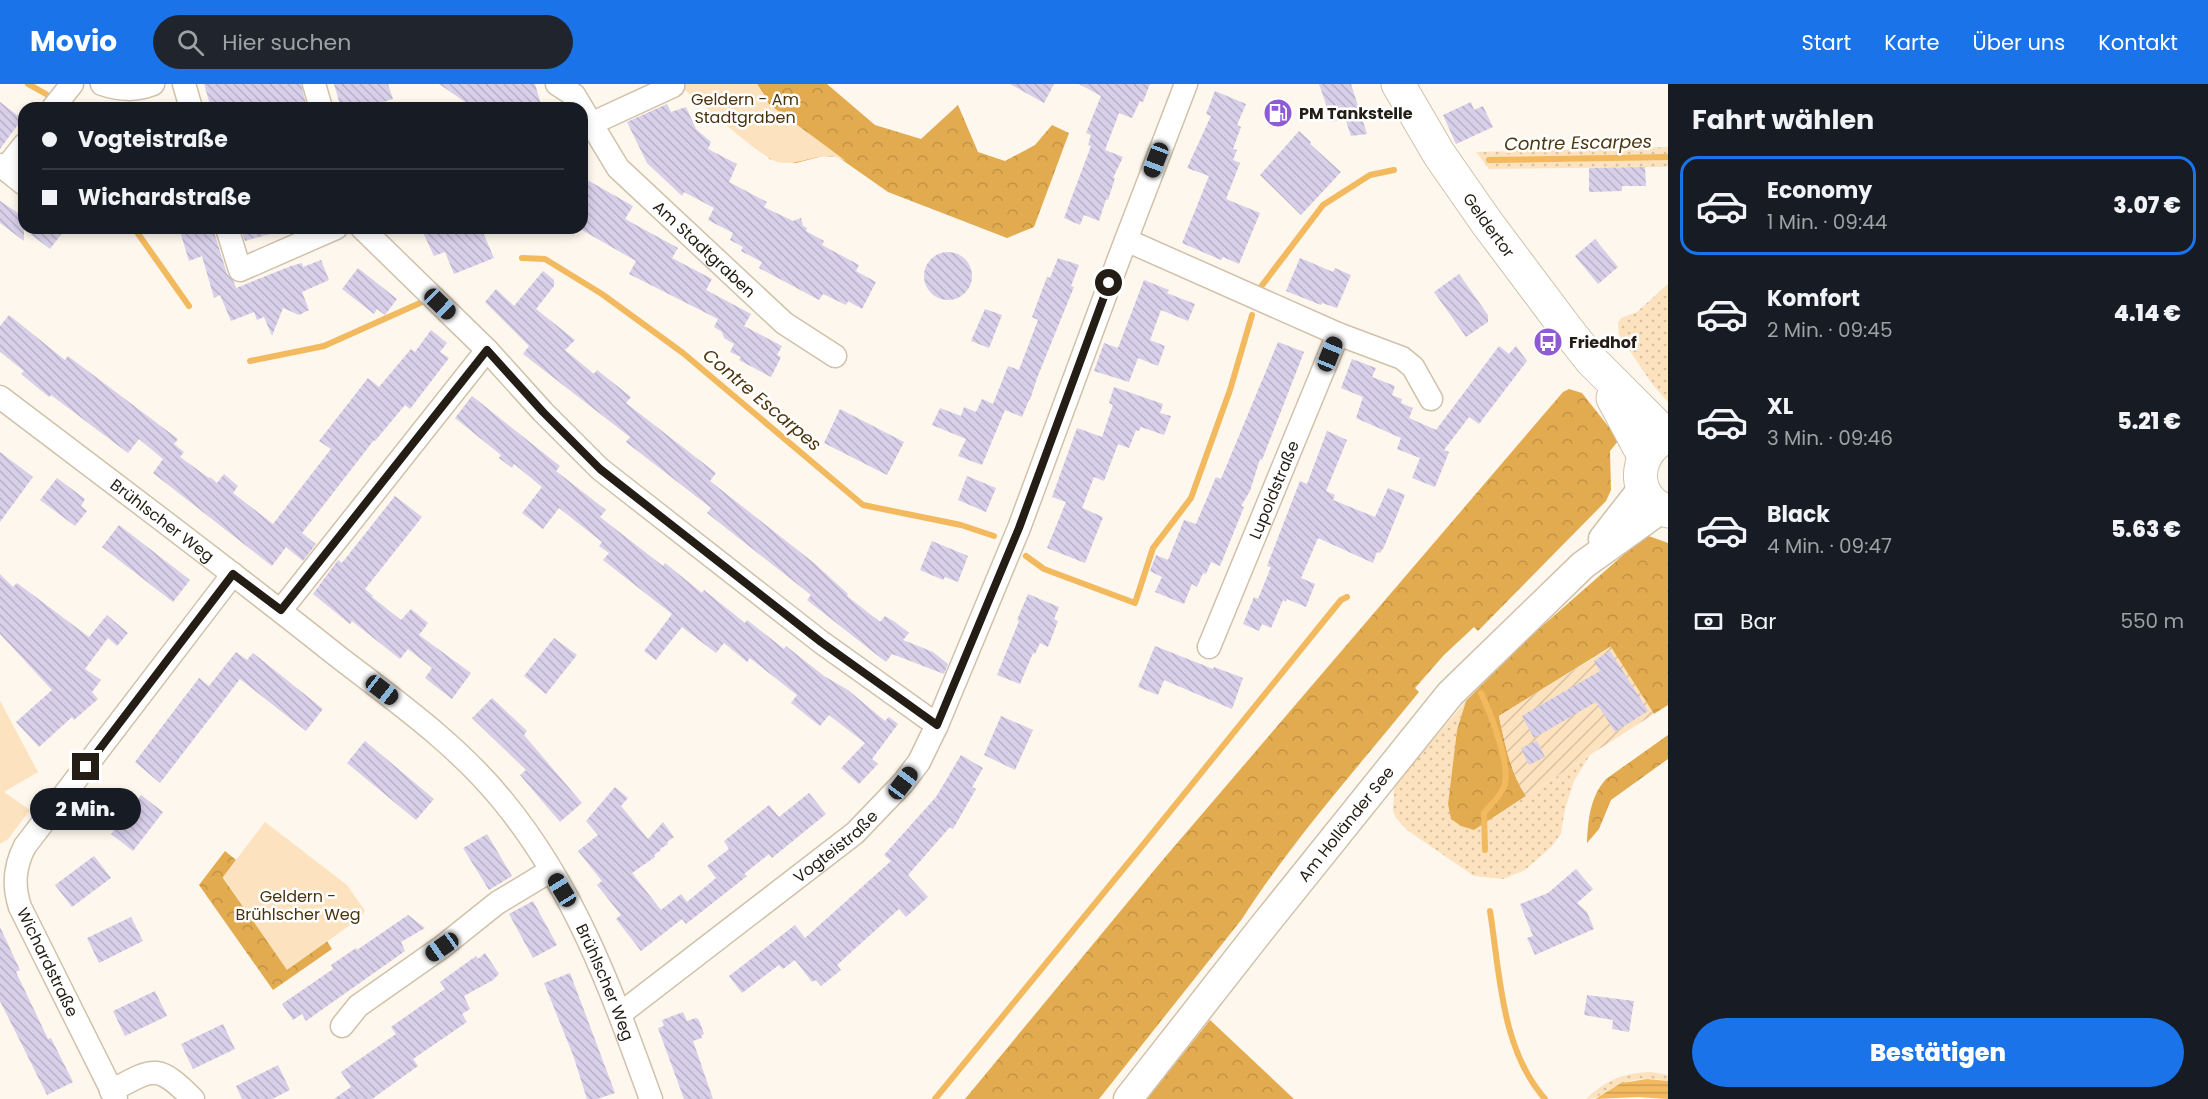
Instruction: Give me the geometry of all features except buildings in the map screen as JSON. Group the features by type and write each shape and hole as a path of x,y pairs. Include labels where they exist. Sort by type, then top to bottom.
{"main road":[{"name":"Geldertor","path":"1398,84 1438,154 1487,223 1591,360 1632,430 1660,444"},
{"path":"1657,503 1640,478 1640,467 1660,444"}],"street":[{"path":"58,102 72,84"},
{"path":"102,84 117,89 140,89 153,84"},
{"path":"184,84 189,102"},
{"path":"314,84 319,102"},
{"name":"Am Stadtgraben","path":"557,84 574,95 577,102"},
{"name":"Vogteistraße","path":"620,1014 855,833 903,783 918,762 937,725 1019,528 1186,84"},
{"path":"588,126 673,86"},
{"name":"Am Stadtgraben","path":"588,127 618,168 784,323 835,356"},
{"path":"18,151 3,167 18,179"},
{"path":"229,234 240,270 322,234"},
{"path":"368,234 487,350 543,412 600,469 821,642 937,725"},
{"path":"1126,240 1338,334 1402,358 1413,367 1431,399"},
{"name":"Lupoldstraße","path":"1209,647 1338,334"},
{"path":"281,610 487,350"},
{"name":"Brühlscher Weg","path":"0,397 281,610 464,758 503,801 550,871 587,934 620,1014 651,1099"},
{"name":"Am Holländer See","path":"1128,1099 1450,694 1583,565 1657,503"},
{"name":"Wichardstraße","path":"193,1099 173,1079 155,1072 146,1073 114,1095 20,907 16,894 16,868 25,846 233,574"},
{"path":"342,1026 358,1006 442,947 496,903 550,871"}],"green space":[{"name":"Geldern - Am Stadtgraben","path":"678,84 757,84 769,104 846,161 828,156 796,162 778,162 758,151"},
{"path":"757,84 827,84 875,125 921,139 958,105 978,152 1005,161 1035,145 1052,125 1069,133 1034,227 1007,238 888,192 838,157 823,156 796,163 769,159 765,96"},
{"path":"1668,147 1668,166 1662,167 1489,169 1476,152"},
{"path":"1668,284 1668,402 1653,385 1619,335 1618,323 1621,318 1637,312"},
{"path":"1569,389 1582,393 1619,440 1610,451 1611,490 1606,501 1478,631 1474,627 1444,655 1415,688 1419,692 1305,831 1242,919 1099,1099 965,1099 1161,862 1563,392"},
{"path":"1646,535 1668,543 1668,705 1654,714 1610,647 1499,716 1512,768 1526,796 1474,830 1461,826 1451,819 1448,804 1457,730 1466,701 1523,643"},
{"path":"1611,647 1654,714 1526,796 1512,768 1499,716"},
{"path":"0,701 38,772 4,792 30,810 8,839 0,844"},
{"path":"1466,701 1457,730 1448,804 1474,830 1590,755 1574,781 1565,809 1561,834 1551,847 1525,870 1503,879 1474,876 1407,830 1393,811 1394,789 1399,779"},
{"path":"1668,735 1668,759 1611,800 1599,829 1587,843 1593,801 1606,779"},
{"name":"Geldern - Brühlscher Weg","path":"265,822 347,885 365,911 360,918 287,970 223,877"},
{"path":"225,851 236,860 223,878 287,969 327,941 332,949 273,990 199,885"},
{"path":"1210,1020 1294,1099 1147,1099"},
{"path":"1651,1072 1668,1075 1668,1081 1635,1080 1622,1083 1594,1098 1586,1099 1600,1087 1616,1079"}],"shaded area":[{"path":"1647,1079 1668,1081 1668,1099 1638,1097 1595,1099 1621,1083"}],"waterway":[{"name":"Contre Escarpes","path":"28,84 46,94"},
{"name":"Contre Escarpes","path":"1489,160 1668,157"},
{"name":"Contre Escarpes","path":"1260,288 1323,205 1370,175 1394,170"},
{"name":"Contre Escarpes","path":"138,234 189,306"},
{"name":"Contre Escarpes","path":"522,258 545,259 602,294 683,353 863,505 961,525 994,536"},
{"name":"Contre Escarpes","path":"250,361 324,346 420,303"},
{"name":"Contre Escarpes","path":"1026,556 1044,569 1135,603 1153,548 1191,498 1230,390 1252,315"},
{"path":"935,1099 1341,600 1347,597"},
{"path":"1481,693 1503,753 1506,778 1502,791 1484,813 1485,850"},
{"path":"1490,911 1500,985 1511,1034 1530,1079 1545,1099"}],"place":[{"name":"PM Tankstelle","path":"1278,113"},
{"name":"Friedhof","path":"1548,342"}],"route":[{"path":"86,767 233,574 281,610 487,350 543,412 600,469 821,642 937,725 1019,528 1109,283"}]}
